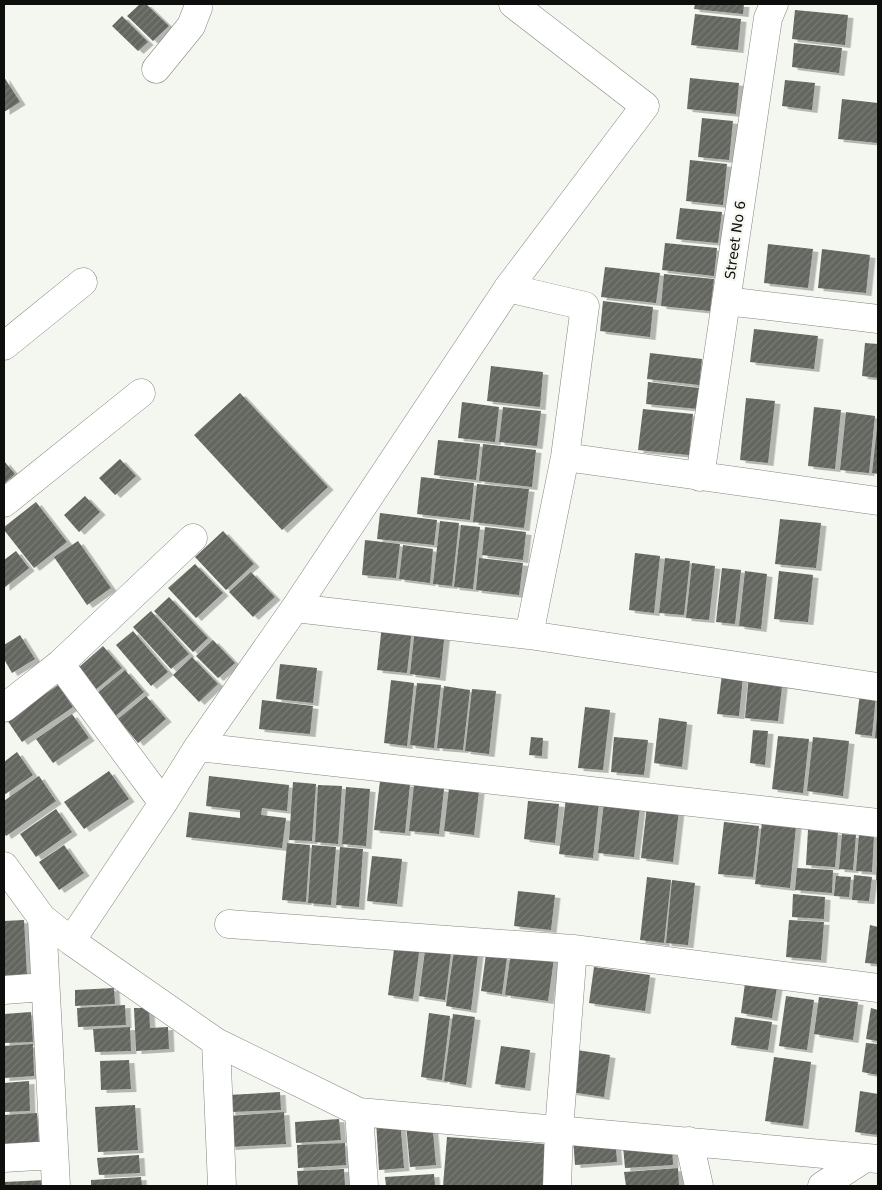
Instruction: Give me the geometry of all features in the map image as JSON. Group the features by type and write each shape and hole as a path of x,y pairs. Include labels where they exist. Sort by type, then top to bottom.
{"street":[{"path":"71,942 164,802 198,747 295,608 508,288 645,106 513,4"},
{"name":"Street No 6","path":"700,477 768,18 774,4"},
{"path":"156,69 191,26 198,5"},
{"path":"4,346 83,282"},
{"path":"508,288 585,306 565,457 529,635"},
{"path":"726,301 878,320"},
{"path":"4,504 141,392"},
{"path":"565,457 878,501"},
{"path":"4,708 60,664 193,538"},
{"path":"295,608 529,635 878,687"},
{"path":"60,664 164,802"},
{"path":"198,747 878,823"},
{"path":"4,866 42,918 71,942 216,1042 359,1112 872,1158"},
{"path":"42,918 56,1186"},
{"path":"229,924 573,949 878,988"},
{"path":"558,1186 558,1130 573,949"},
{"path":"4,990 45,987"},
{"path":"216,1042 222,1186"},
{"path":"359,1112 364,1186"},
{"path":"689,1142 699,1186"},
{"path":"4,1158 54,1155"},
{"path":"822,1186 872,1158"}],"building":[{"path":"140,4 146,4 169,26 153,41 127,16"},
{"path":"695,4 744,4 743,14 694,9"},
{"path":"795,10 848,15 845,45 792,39"},
{"path":"695,14 741,19 738,50 691,45"},
{"path":"122,16 148,42 138,51 112,26"},
{"path":"794,43 842,48 839,73 792,67"},
{"path":"4,77 20,102 4,112"},
{"path":"690,78 739,83 736,114 687,109"},
{"path":"785,80 815,83 812,110 782,106"},
{"path":"842,99 878,103 878,143 838,139"},
{"path":"702,118 733,121 729,160 698,157"},
{"path":"690,160 727,164 723,205 686,201"},
{"path":"680,208 722,212 718,243 676,239"},
{"path":"665,243 717,248 714,276 662,270"},
{"path":"768,244 813,249 808,288 764,283"},
{"path":"822,249 870,255 866,293 818,288"},
{"path":"605,267 660,273 656,303 601,297"},
{"path":"664,274 714,279 710,311 661,306"},
{"path":"603,301 653,307 650,337 600,331"},
{"path":"754,329 818,336 814,369 750,362"},
{"path":"865,343 878,344 878,378 862,376"},
{"path":"650,353 702,359 699,385 647,379"},
{"path":"491,366 543,372 540,407 487,401"},
{"path":"648,382 700,388 698,409 646,404"},
{"path":"240,393 328,487 282,530 194,435"},
{"path":"746,398 775,401 768,463 740,460"},
{"path":"462,402 499,407 495,442 458,438"},
{"path":"503,407 541,411 537,446 499,442"},
{"path":"814,407 841,410 835,469 808,466"},
{"path":"643,409 693,414 689,455 638,450"},
{"path":"846,412 875,416 869,473 840,470"},
{"path":"878,428 878,474 872,473"},
{"path":"438,440 480,444 476,480 434,475"},
{"path":"483,444 536,450 532,487 479,481"},
{"path":"120,459 136,476 115,495 99,478"},
{"path":"4,461 15,474 4,484"},
{"path":"421,477 474,483 470,520 417,514"},
{"path":"477,484 529,489 524,528 473,522"},
{"path":"85,496 100,512 79,532 64,515"},
{"path":"36,502 67,542 34,568 4,530 4,527"},
{"path":"380,513 437,520 434,545 377,539"},
{"path":"780,519 821,523 816,568 775,564"},
{"path":"440,521 459,523 452,586 433,584"},
{"path":"461,525 480,527 473,589 454,587"},
{"path":"485,527 526,532 523,560 482,555"},
{"path":"223,531 254,564 226,590 195,557"},
{"path":"365,540 400,544 396,578 362,575"},
{"path":"78,541 111,588 87,605 54,557"},
{"path":"403,545 433,549 430,583 399,579"},
{"path":"16,551 29,568 4,588 4,560"},
{"path":"635,553 660,556 654,613 629,610"},
{"path":"479,558 523,563 519,595 476,590"},
{"path":"665,558 690,561 684,615 659,613"},
{"path":"692,563 715,566 709,620 686,618"},
{"path":"195,564 223,593 196,618 168,588"},
{"path":"722,568 741,570 735,624 716,622"},
{"path":"745,571 767,574 761,629 739,626"},
{"path":"779,571 813,575 808,622 774,619"},
{"path":"251,572 275,597 253,617 229,592"},
{"path":"169,597 208,638 193,652 154,611"},
{"path":"151,611 189,654 171,669 133,627"},
{"path":"382,625 412,628 407,673 377,670"},
{"path":"415,628 445,631 440,678 410,674"},
{"path":"133,631 168,672 151,686 116,645"},
{"path":"20,635 35,659 12,673 4,659 4,645"},
{"path":"213,640 235,663 218,678 196,656"},
{"path":"103,646 122,668 95,690 77,669"},
{"path":"192,657 218,684 199,702 173,675"},
{"path":"280,664 317,668 313,703 276,699"},
{"path":"125,670 144,692 113,718 95,695"},
{"path":"722,674 743,676 739,716 717,714"},
{"path":"749,674 783,678 778,721 745,718"},
{"path":"391,680 414,683 407,746 384,743"},
{"path":"417,683 441,685 434,748 410,745"},
{"path":"58,685 73,707 22,742 7,720"},
{"path":"444,686 470,690 463,750 437,748"},
{"path":"472,689 496,691 489,754 465,751"},
{"path":"860,693 876,695 872,736 855,734"},
{"path":"146,696 166,719 138,743 118,719"},
{"path":"262,700 313,706 310,734 259,729"},
{"path":"585,707 610,710 603,770 578,768"},
{"path":"72,714 89,738 53,763 36,739"},
{"path":"877,717 878,738 875,738"},
{"path":"659,718 687,722 682,767 654,763"},
{"path":"753,730 768,731 765,765 750,763"},
{"path":"778,736 809,739 803,793 772,789"},
{"path":"531,737 543,738 542,756 529,755"},
{"path":"614,737 648,740 644,775 611,772"},
{"path":"813,737 849,741 843,796 807,791"},
{"path":"17,752 33,775 4,795 4,762"},
{"path":"109,771 129,799 84,829 64,802"},
{"path":"39,776 56,801 6,836 4,833 4,801"},
{"path":"209,776 289,785 287,811 262,808 261,815 286,818 282,848 186,837 189,812 240,818 240,810 206,806"},
{"path":"380,781 410,784 405,833 374,830"},
{"path":"293,782 316,784 312,841 289,840"},
{"path":"318,785 342,786 338,844 315,842"},
{"path":"414,785 444,789 439,834 409,831"},
{"path":"346,787 370,789 366,846 342,844"},
{"path":"449,788 479,791 474,835 444,831"},
{"path":"566,798 599,802 593,858 559,854"},
{"path":"528,801 559,804 555,843 524,839"},
{"path":"604,803 640,807 634,857 598,853"},
{"path":"647,806 679,810 673,862 641,858"},
{"path":"56,809 72,832 36,857 20,834"},
{"path":"724,822 759,826 753,877 718,874"},
{"path":"762,822 796,826 790,888 755,884"},
{"path":"808,830 838,832 835,867 806,865"},
{"path":"842,834 856,835 853,870 839,869"},
{"path":"859,834 874,835 872,872 856,871"},
{"path":"287,843 310,845 306,902 282,900"},
{"path":"64,845 84,873 59,890 39,862"},
{"path":"312,845 336,847 331,905 308,903"},
{"path":"340,847 363,849 359,907 336,905"},
{"path":"372,856 402,859 397,904 367,901"},
{"path":"877,863 878,880 876,880"},
{"path":"797,868 833,870 832,893 795,890"},
{"path":"854,875 872,877 869,901 852,900"},
{"path":"836,876 851,877 849,897 834,896"},
{"path":"647,877 671,880 664,943 640,940"},
{"path":"672,880 695,883 688,945 666,943"},
{"path":"518,891 555,895 551,930 514,926"},
{"path":"793,894 825,897 824,919 792,917"},
{"path":"24,920 27,976 4,977 4,921"},
{"path":"789,920 824,922 821,960 786,957"},
{"path":"870,925 878,927 878,964 865,963"},
{"path":"395,942 420,945 413,999 388,995"},
{"path":"425,950 451,953 445,1000 419,996"},
{"path":"454,950 478,954 471,1010 446,1006"},
{"path":"511,952 554,958 548,1001 505,995"},
{"path":"486,954 507,957 502,994 481,991"},
{"path":"594,967 650,975 645,1011 589,1003"},
{"path":"745,983 777,987 772,1018 741,1013"},
{"path":"114,988 115,1004 75,1006 75,990"},
{"path":"786,996 814,1000 807,1050 779,1046"},
{"path":"819,997 858,1002 853,1040 814,1034"},
{"path":"125,1005 126,1025 78,1027 77,1008"},
{"path":"134,1008 149,1008 150,1028 168,1027 169,1049 136,1051"},
{"path":"871,1008 878,1010 878,1041 866,1039"},
{"path":"31,1012 33,1042 4,1043 4,1014"},
{"path":"429,1013 450,1016 442,1080 421,1077"},
{"path":"453,1014 475,1017 466,1085 444,1081"},
{"path":"735,1017 772,1022 768,1050 731,1045"},
{"path":"130,1027 131,1051 95,1052 93,1029"},
{"path":"866,1043 878,1044 878,1075 862,1072"},
{"path":"33,1044 34,1076 4,1078 4,1046"},
{"path":"501,1046 530,1050 525,1088 495,1084"},
{"path":"577,1050 610,1055 604,1097 571,1092"},
{"path":"774,1057 811,1062 803,1126 765,1121"},
{"path":"129,1060 131,1089 101,1090 100,1061"},
{"path":"29,1081 30,1111 4,1112 4,1083"},
{"path":"860,1091 878,1094 878,1135 855,1132"},
{"path":"280,1092 281,1110 230,1112 228,1095"},
{"path":"135,1105 138,1150 98,1152 95,1107"},
{"path":"284,1112 286,1144 230,1147 228,1116"},
{"path":"37,1113 39,1145 4,1147 4,1115"},
{"path":"339,1119 341,1140 296,1143 295,1122"},
{"path":"400,1119 404,1168 379,1170 376,1121"},
{"path":"432,1122 436,1165 410,1167 406,1124"},
{"path":"615,1135 617,1162 575,1165 573,1138"},
{"path":"447,1137 545,1144 543,1186 443,1186"},
{"path":"672,1142 673,1165 625,1168 623,1146"},
{"path":"345,1143 346,1165 298,1168 297,1145"},
{"path":"139,1155 140,1173 99,1175 97,1158"},
{"path":"678,1168 679,1186 626,1186 624,1172"},
{"path":"344,1169 345,1186 298,1186 297,1171"},
{"path":"434,1174 435,1186 386,1186 385,1177"},
{"path":"141,1177 142,1186 91,1186 91,1180"},
{"path":"46,1180 46,1186 4,1186 4,1182"}]}
